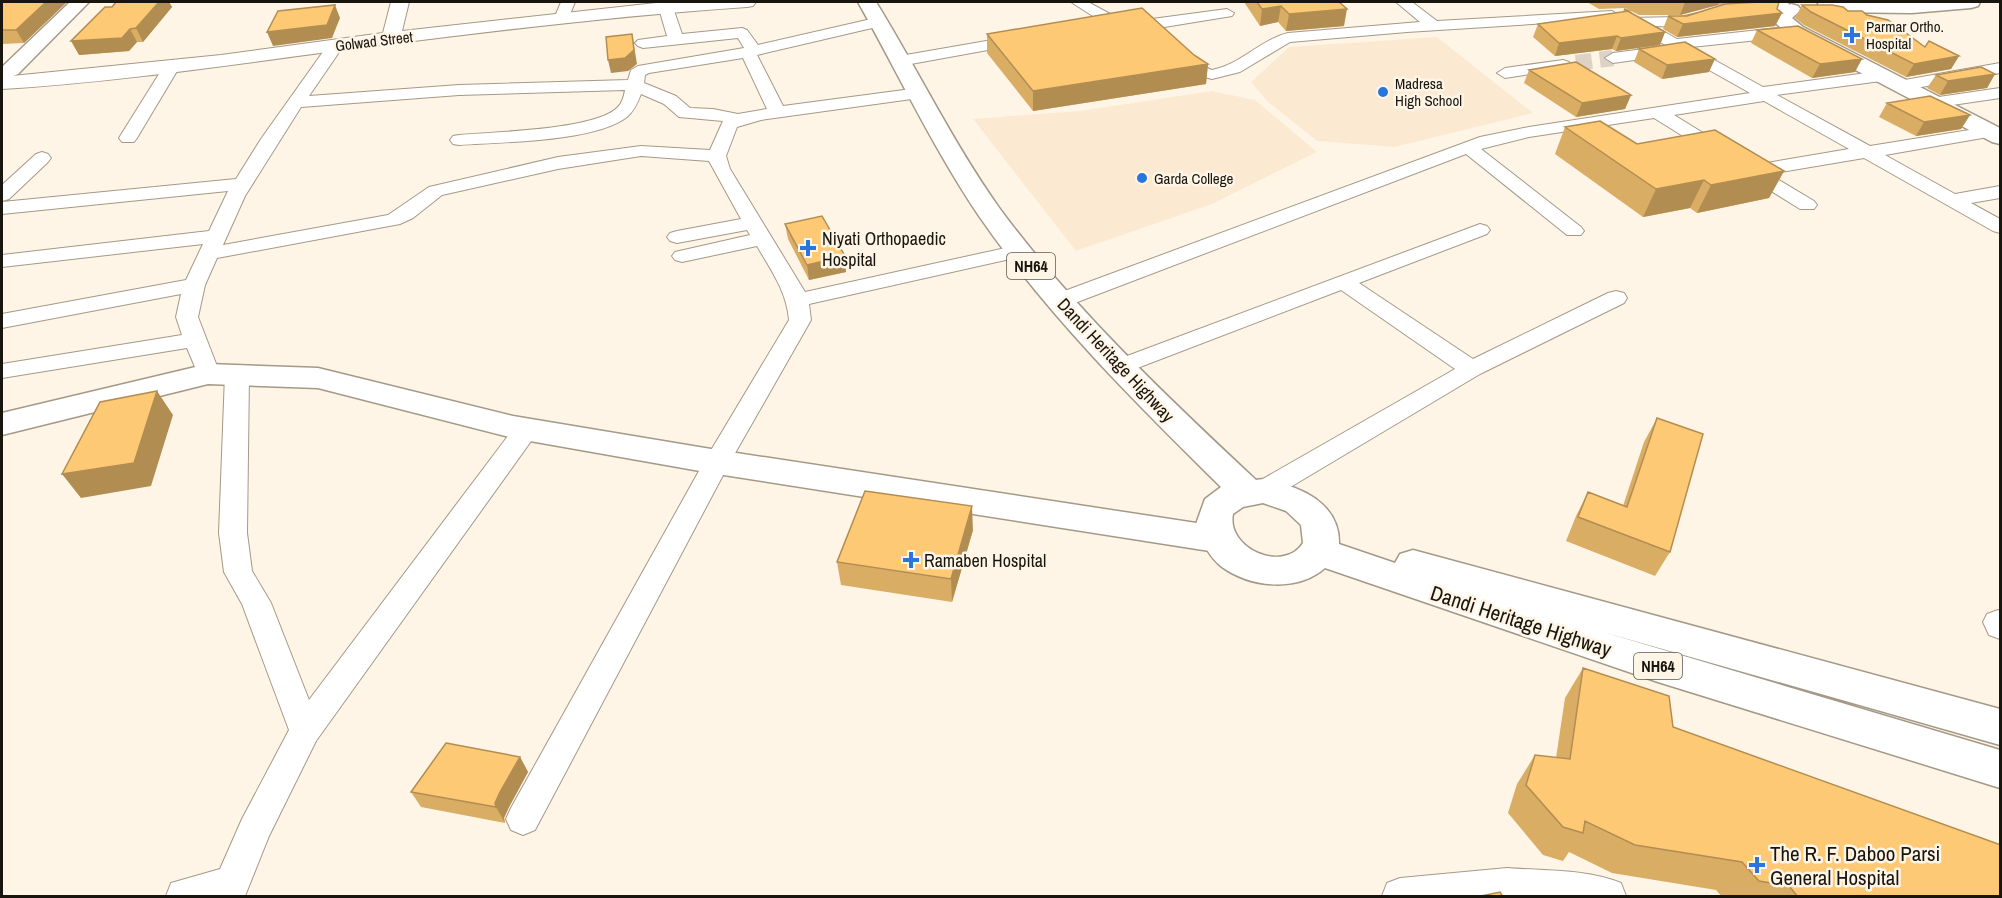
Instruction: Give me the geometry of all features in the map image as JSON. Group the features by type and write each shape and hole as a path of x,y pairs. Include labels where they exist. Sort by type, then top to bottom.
{"main road":[{"path":"2,75 11,70 80,2"},
{"path":"1822,4 1912,6 1971,2"},
{"path":"1822,4 1827,11 1823,13 1784,6 1782,20 1796,31 1994,135"},
{"name":"Dandi Heritage Highway","path":"874,12 963,173 1018,251 1059,301 1119,367 1255,491"},
{"path":"2,424 223,374 318,378 526,430 717,462 1216,538"},
{"path":"1255,491 1231,496 1220,505 1214,515 1213,526 1216,538 1226,551 1240,561 1258,568 1277,571 1295,568 1310,562 1321,545"},
{"name":"NH64","path":"1255,491 1281,495 1298,502 1311,512 1319,525 1321,545"},
{"name":"Dandi Heritage Highway","path":"1321,545 2001,727"},
{"name":"Dandi Heritage Highway","path":"1321,545 1462,603 1822,718 2001,769"}],"street":[{"path":"391,38 400,2"},
{"name":"Golwad Street","path":"2,83 172,66 391,38 564,10 747,2"},
{"path":"1078,2 1107,18 1139,20 1227,13"},
{"path":"1403,2 1436,26"},
{"path":"1561,2 1587,18"},
{"path":"664,4 676,39"},
{"path":"1634,21 1681,22 1723,11 1784,6"},
{"path":"459,140 558,132 616,118 627,108 637,73 644,69 752,51 874,12"},
{"path":"1139,20 1199,70 1210,74 1228,71 1274,42 1288,38 1625,14 1762,94 2001,226"},
{"path":"1064,32 1107,22 1107,18"},
{"path":"1612,58 1679,46 1796,31"},
{"path":"643,43 742,33 752,51"},
{"path":"900,61 1041,36"},
{"path":"305,731 256,603 238,572 233,533 223,374 195,340 187,317 194,285 243,184 270,139 336,45"},
{"path":"752,51 749,54 777,112"},
{"path":"1505,73 1576,63"},
{"path":"128,138 172,66"},
{"path":"1059,301 1468,147 1529,132 1658,113 1762,94 2001,68"},
{"path":"296,102 459,90 635,85 670,100 685,113 713,114 737,119 919,93"},
{"path":"1932,103 2001,93"},
{"path":"1658,113 1807,205"},
{"path":"523,819 717,462 800,320 797,300 726,178 717,156 731,123 737,119"},
{"path":"1752,171 1994,135"},
{"path":"1468,147 1574,231"},
{"path":"2,261 40,255 212,245 393,220 407,215 426,196 436,191 558,163 641,151 717,156"},
{"path":"2,195 42,158"},
{"path":"2,208 243,184"},
{"path":"1954,200 2001,192"},
{"path":"1119,367 1480,230"},
{"path":"679,247 757,231"},
{"path":"797,300 1018,251"},
{"path":"1343,282 1472,369"},
{"path":"2,321 194,285"},
{"path":"1255,491 1472,369 1616,298"},
{"path":"2,371 195,340"},
{"path":"184,897 230,890 254,830 305,731 526,430"},
{"path":"1400,897 1415,893 1507,886 1569,890 1608,897"}],"shaded area":[{"name":"Madresa High School","path":"1437,37 1533,113 1395,147 1317,141 1268,102 1251,82 1289,47"},
{"name":"Garda College","path":"1212,91 1255,100 1317,152 1212,204 1076,251 973,119 1079,111"}],"building":[{"path":"2,2 46,2 16,30 2,30"},
{"path":"116,2 159,2 136,28 130,29 122,38 71,41 105,7 112,7"},
{"path":"1257,2 1339,2 1347,9 1289,14 1281,6 1262,9"},
{"path":"1779,2 1777,9 1782,13 1683,24 1668,16 1687,16 1725,4"},
{"path":"335,5 327,25 267,32 278,11"},
{"path":"1802,5 1832,5 1843,7 1848,11 1862,11 1867,15 1888,20 1925,47 1929,41 1959,56 1914,64 1811,12"},
{"path":"1142,8 1194,55 1208,64 1033,91 987,34"},
{"path":"1628,11 1665,32 1559,43 1538,24"},
{"path":"1798,26 1862,59 1820,64 1757,30"},
{"path":"632,34 634,50 625,58 608,60 606,37"},
{"path":"1685,42 1715,59 1667,65 1639,49"},
{"path":"1576,62 1631,95 1582,103 1529,70"},
{"path":"1981,67 1995,74 1948,81 1936,75"},
{"path":"1930,96 1970,115 1924,122 1887,103"},
{"path":"1600,121 1637,144 1715,130 1784,171 1711,185 1704,180 1656,189 1565,127"},
{"path":"822,216 845,256 807,265 785,224"},
{"path":"157,391 134,463 62,474 100,402"},
{"path":"1657,418 1703,434 1670,552 1578,517 1588,492 1627,507"},
{"path":"865,491 972,506 951,579 837,562"},
{"path":"1583,668 1669,696 1673,727 2001,845 2001,897 1798,897 1789,886 1759,881 1742,862 1635,845 1585,821 1583,833 1563,827 1526,785 1535,755 1570,759"},
{"path":"446,743 520,757 500,792 495,803 496,807 411,792"},
{"path":"1500,892 1503,897 1476,897"}],"tunnel":[{"path":"1576,63 1613,58"}],"place":[{"name":"Parmar Ortho. Hospital","path":"1852,35"},
{"name":"Madresa High School","path":"1383,92"},
{"name":"Garda College","path":"1142,178"},
{"name":"Niyati Orthopaedic Hospital","path":"808,248"},
{"name":"Ramaben Hospital","path":"911,560"},
{"name":"The R. F. Daboo Parsi General Hospital","path":"1757,865"}]}
